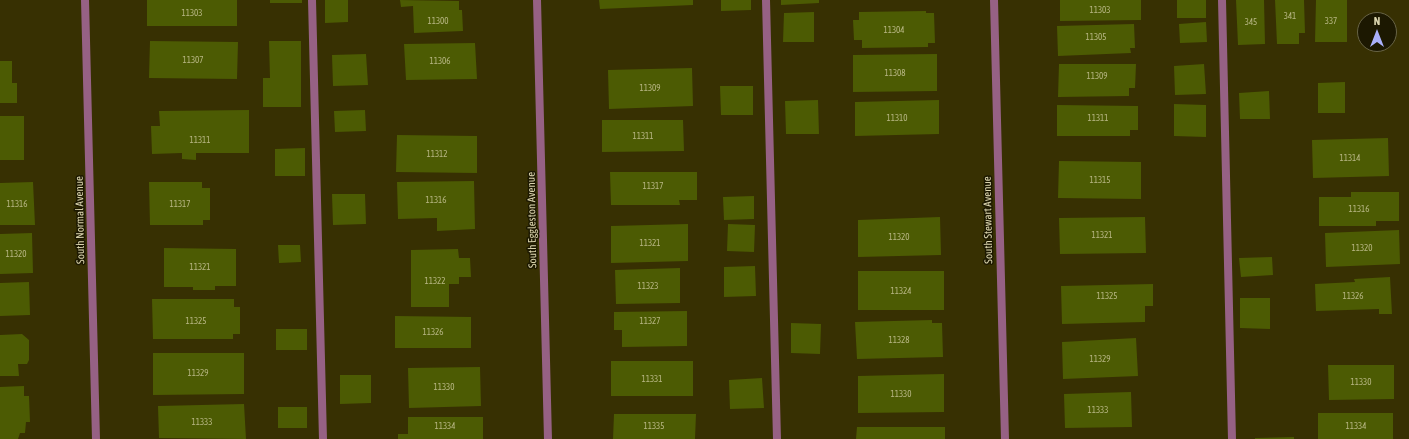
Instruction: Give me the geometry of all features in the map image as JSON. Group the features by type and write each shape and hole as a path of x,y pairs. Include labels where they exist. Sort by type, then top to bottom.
{"street":[{"name":"South Normal Avenue","path":"85,0 96,439"},
{"path":"312,0 323,439"},
{"name":"South Eggleston Avenue","path":"538,0 548,439"},
{"path":"766,0 777,439"},
{"name":"South Stewart Avenue","path":"994,0 1005,439"},
{"path":"1222,0 1232,439"}],"building":[{"path":"147,0 237,0 237,26 147,26"},
{"path":"270,0 302,0 302,3 270,3"},
{"path":"325,0 348,0 348,22 325,23"},
{"path":"400,0 459,1 459,10 462,10 463,31 414,33 413,6 401,7"},
{"path":"599,0 693,0 693,5 600,9"},
{"path":"721,0 751,0 751,10 721,11"},
{"path":"781,0 819,0 819,3 781,5"},
{"path":"1060,0 1141,0 1141,20 1060,21"},
{"path":"1177,0 1206,0 1206,18 1177,18"},
{"path":"1236,0 1264,0 1265,44 1238,45"},
{"path":"1275,0 1304,0 1305,33 1299,33 1299,44 1277,44"},
{"path":"1316,0 1347,0 1347,42 1315,42"},
{"path":"926,11 926,13 934,13 935,43 928,43 928,47 862,48 862,40 854,40 853,20 859,20 859,12"},
{"path":"814,12 814,42 783,42 784,13"},
{"path":"1206,22 1207,42 1180,43 1179,24"},
{"path":"1134,24 1135,48 1130,48 1131,53 1058,56 1057,26"},
{"path":"150,41 238,42 237,79 149,78"},
{"path":"269,41 301,41 301,107 263,107 263,78 270,78"},
{"path":"475,43 477,79 406,80 404,44"},
{"path":"366,54 368,85 333,86 332,55"},
{"path":"937,54 937,91 853,92 853,55"},
{"path":"0,61 12,61 12,83 17,83 17,103 0,103"},
{"path":"1059,64 1136,64 1135,88 1129,88 1129,96 1058,97"},
{"path":"1204,64 1206,94 1175,95 1174,66"},
{"path":"692,68 693,106 609,109 608,70"},
{"path":"1345,82 1345,113 1318,113 1318,83"},
{"path":"720,86 753,86 753,115 721,115"},
{"path":"1269,91 1270,119 1240,119 1239,93"},
{"path":"818,100 819,134 786,134 785,101"},
{"path":"939,100 939,134 855,136 855,102"},
{"path":"1174,104 1206,105 1206,137 1174,136"},
{"path":"1057,105 1138,106 1138,130 1130,130 1130,136 1057,136"},
{"path":"249,110 249,153 196,153 196,160 182,159 182,153 152,154 151,126 160,126 159,111"},
{"path":"365,110 366,131 335,132 334,111"},
{"path":"0,116 24,116 24,160 0,160"},
{"path":"602,120 683,120 684,151 602,152"},
{"path":"397,135 477,136 477,173 396,172"},
{"path":"1388,138 1389,176 1313,178 1312,140"},
{"path":"305,148 305,176 275,176 275,149"},
{"path":"1059,161 1141,162 1141,199 1058,198"},
{"path":"610,172 697,172 697,200 679,200 680,205 611,205"},
{"path":"474,181 475,229 437,231 437,218 398,219 397,182"},
{"path":"33,182 35,225 0,225 0,183"},
{"path":"149,182 202,182 202,188 210,188 210,220 203,220 203,225 150,225"},
{"path":"1351,192 1399,192 1399,221 1376,221 1376,226 1319,226 1319,197 1351,197"},
{"path":"332,194 365,194 366,224 333,225"},
{"path":"754,196 754,219 724,220 723,197"},
{"path":"940,217 941,255 858,257 858,220"},
{"path":"1145,217 1146,253 1060,254 1059,218"},
{"path":"688,224 688,261 611,263 611,226"},
{"path":"728,224 755,225 754,252 727,251"},
{"path":"1399,230 1400,264 1326,267 1325,233"},
{"path":"32,233 33,273 0,274 0,234"},
{"path":"278,245 300,245 301,262 279,263"},
{"path":"164,248 236,249 236,286 215,286 215,290 193,290 193,287 164,287"},
{"path":"458,249 459,258 470,258 471,277 459,277 459,284 449,284 449,307 411,307 411,250"},
{"path":"1272,257 1273,275 1241,277 1239,258"},
{"path":"755,266 756,296 724,297 724,267"},
{"path":"680,268 680,303 616,304 615,270"},
{"path":"858,271 944,271 944,310 858,310"},
{"path":"1390,277 1392,314 1379,314 1379,309 1316,311 1315,284 1355,282 1354,279"},
{"path":"29,282 30,315 0,316 0,283"},
{"path":"1153,284 1153,306 1145,306 1145,322 1062,324 1061,286"},
{"path":"1240,298 1270,298 1270,329 1240,328"},
{"path":"152,299 234,299 234,307 240,307 240,334 233,334 233,339 153,339"},
{"path":"687,311 687,346 622,347 622,330 614,330 614,312"},
{"path":"395,316 471,317 471,348 395,348"},
{"path":"932,320 932,323 942,323 943,357 857,359 855,322"},
{"path":"791,323 821,324 820,354 791,353"},
{"path":"276,329 307,329 307,350 276,350"},
{"path":"22,334 29,340 29,360 27,364 18,364 19,376 0,376 0,335"},
{"path":"1136,338 1138,376 1063,379 1062,342"},
{"path":"153,353 244,353 244,394 153,395"},
{"path":"611,361 693,361 693,396 611,396"},
{"path":"1328,365 1394,365 1394,399 1329,400"},
{"path":"480,367 481,406 409,408 408,368"},
{"path":"944,374 944,412 858,413 858,376"},
{"path":"340,375 371,375 371,403 340,404"},
{"path":"762,378 764,408 730,409 729,380"},
{"path":"24,386 24,396 29,396 30,422 26,422 25,433 20,433 18,439 0,439 0,387"},
{"path":"1131,392 1132,427 1065,428 1064,394"},
{"path":"244,404 246,439 159,438 158,406"},
{"path":"278,407 307,407 307,428 278,428"},
{"path":"1318,413 1393,413 1393,439 1318,439"},
{"path":"614,414 696,414 695,439 613,439"},
{"path":"408,417 483,417 483,439 398,439 398,434 408,434"},
{"path":"857,427 945,427 945,439 856,439"},
{"path":"1294,437 1294,439 1255,439 1255,438"}]}
